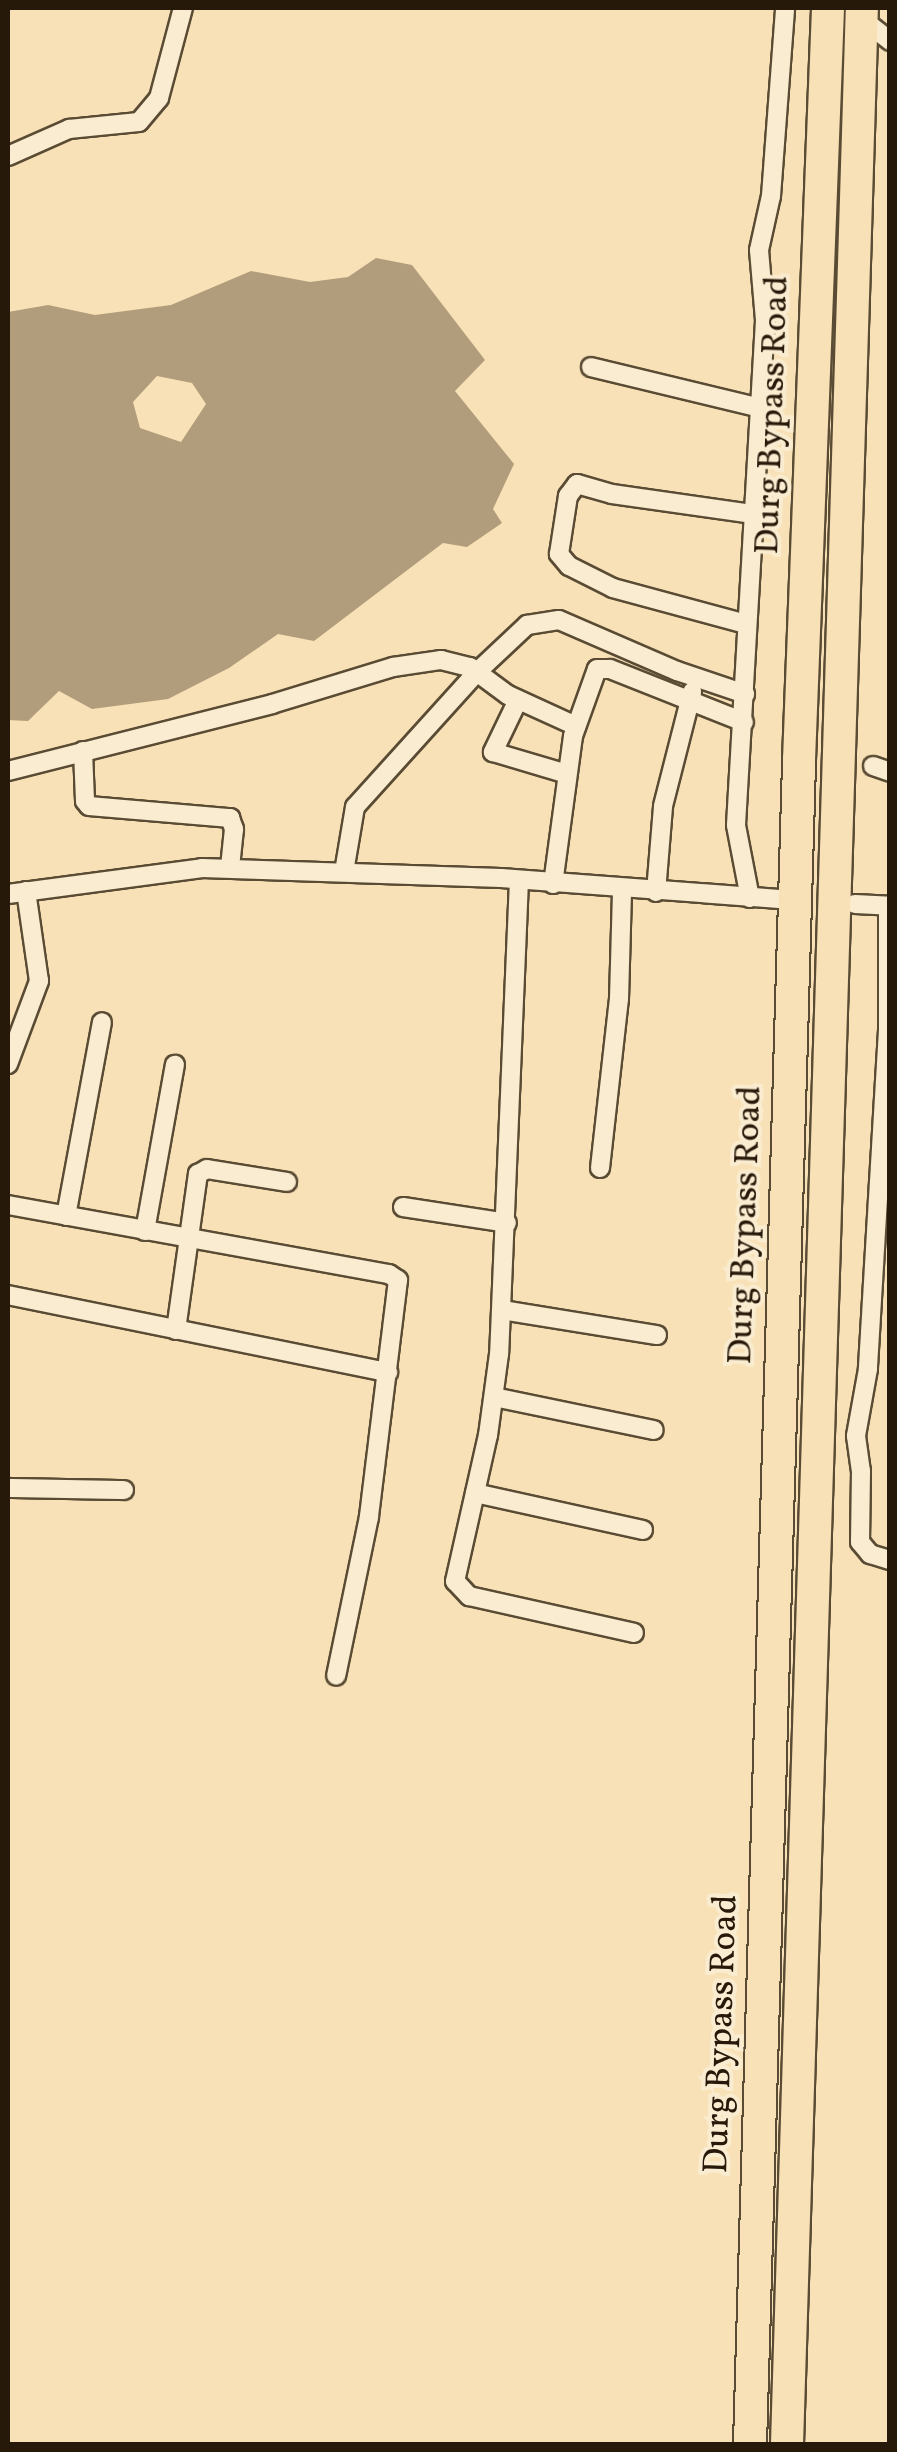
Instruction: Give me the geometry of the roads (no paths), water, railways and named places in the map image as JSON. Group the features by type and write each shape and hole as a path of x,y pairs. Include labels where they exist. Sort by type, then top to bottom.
{"highway":[{"name":"Durg Bypass Road","path":"750,2444 799,760 828,8"},
{"path":"787,2444 862,13"}],"street":[{"path":"8,156 68,130 139,122 158,98 182,8"},
{"path":"750,898 736,825 765,320 759,250 771,196 785,8"},
{"path":"862,13 890,41"},
{"path":"591,367 760,408"},
{"path":"746,624 613,588 569,566 559,554 568,496 577,484 612,494 752,514"},
{"path":"344,872 355,806 485,678 527,626 560,620 697,678 746,694"},
{"path":"8,771 393,667 441,660 485,678 518,700 576,726"},
{"path":"553,884 576,726 595,674 603,667 744,722"},
{"path":"656,892 663,806 697,678"},
{"path":"518,700 494,752 567,774"},
{"path":"84,751 88,806 230,818 230,868"},
{"path":"8,1064 38,982 17,893 202,868 230,868 519,880 779,900"},
{"path":"519,880 502,1310 494,1397 456,1573 462,1593 634,1633"},
{"path":"600,1168 619,998 622,890"},
{"path":"855,904 889,906 882,1250 856,1436 862,1471 860,1542 870,1554 890,1560"},
{"path":"66,1216 102,1022"},
{"path":"145,1230 175,1066"},
{"path":"176,1330 201,1170 287,1182"},
{"path":"8,1205 395,1276 398,1287 362,1557 336,1676"},
{"path":"403,1207 507,1222"},
{"path":"8,1295 388,1372"},
{"path":"502,1310 658,1335"},
{"path":"494,1397 654,1430"},
{"path":"8,1488 124,1490"},
{"path":"475,1494 643,1530"}]}
